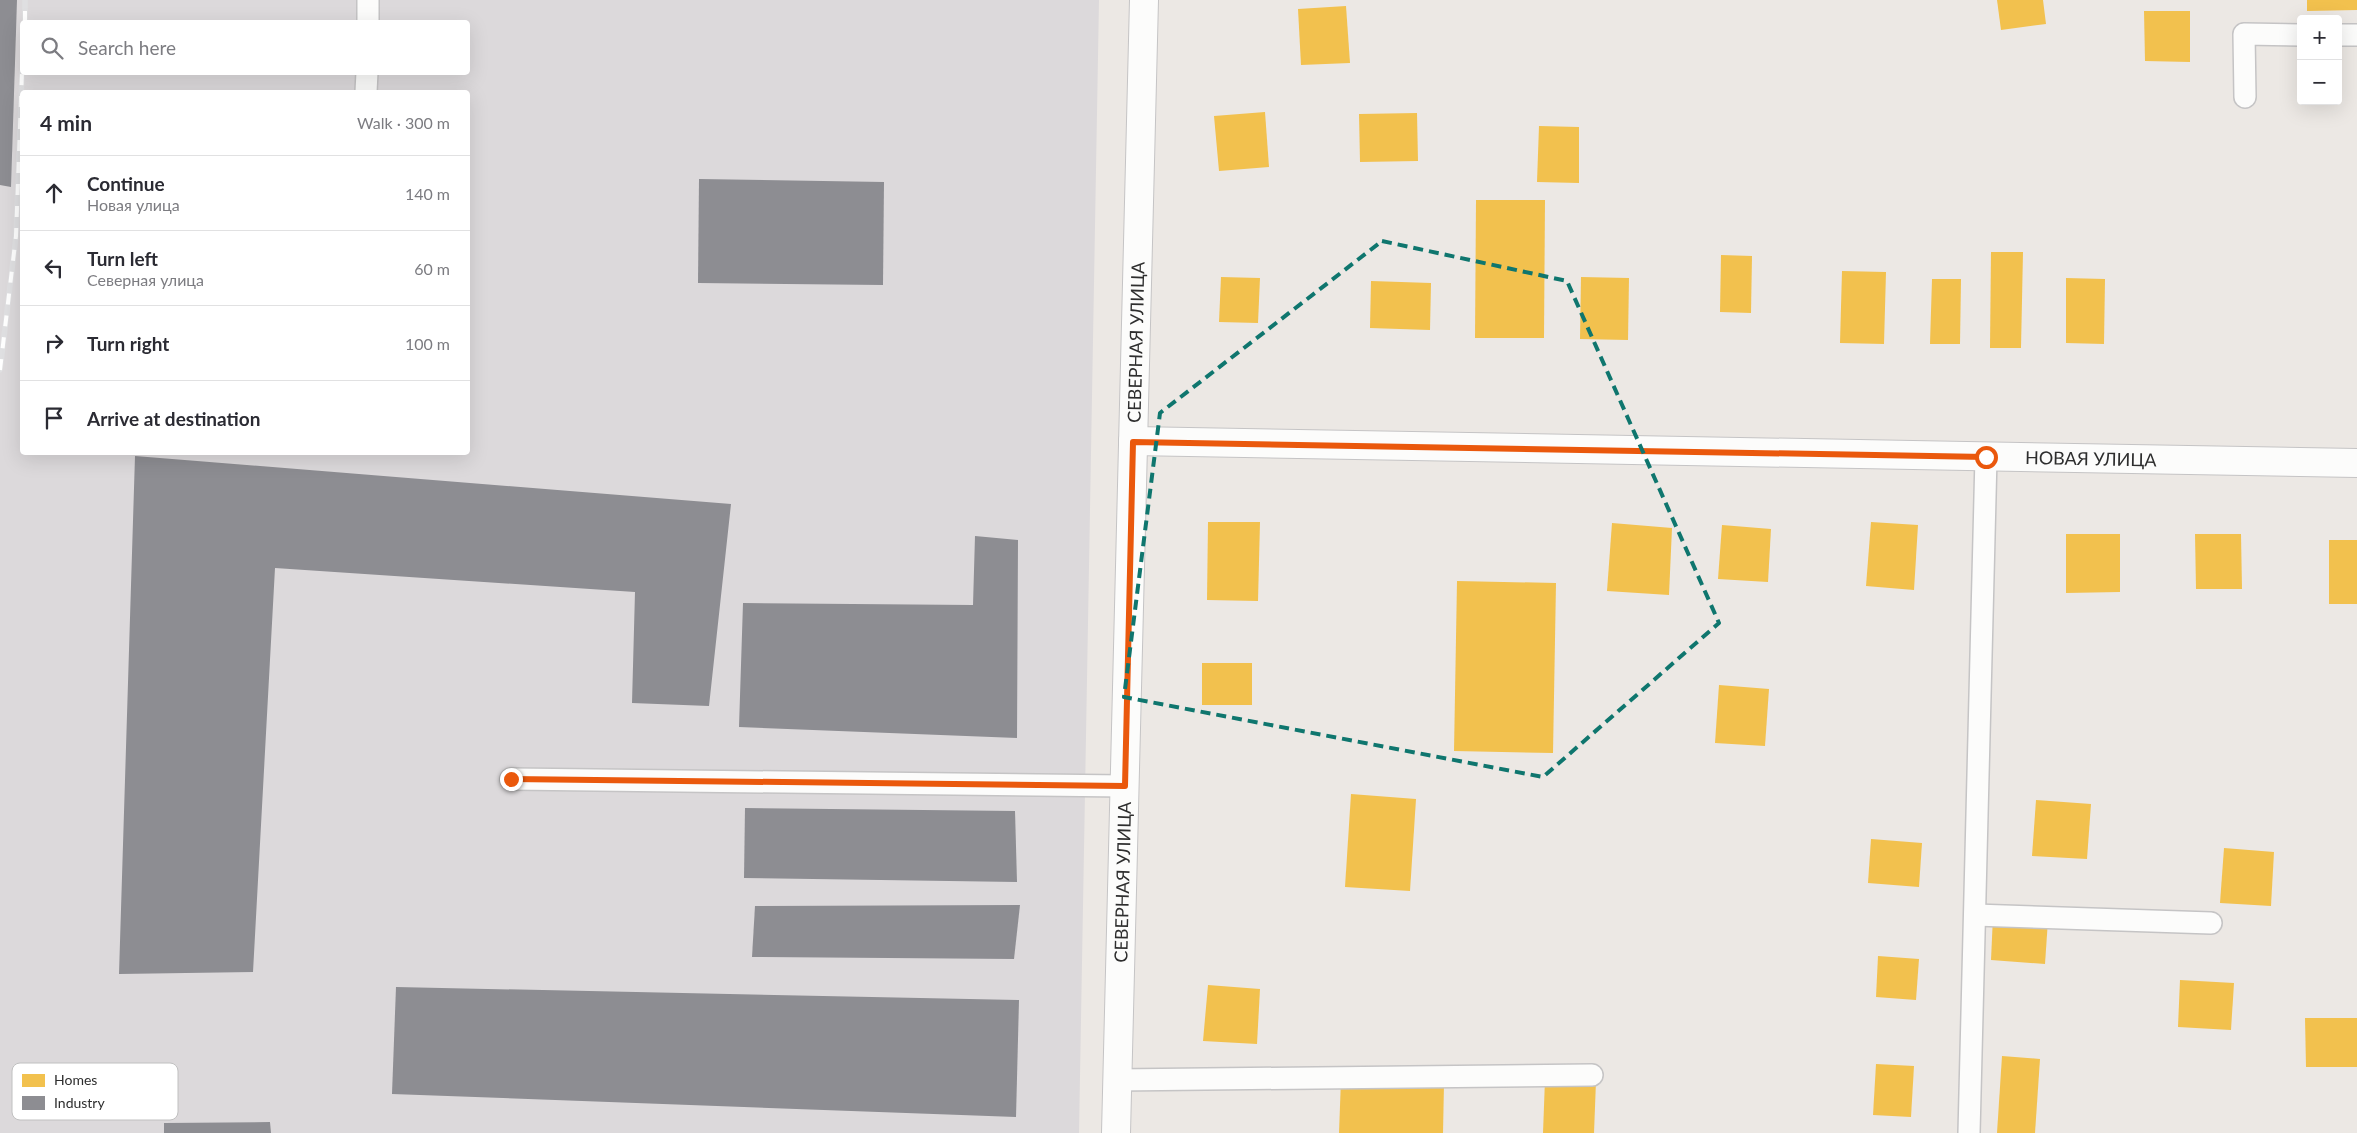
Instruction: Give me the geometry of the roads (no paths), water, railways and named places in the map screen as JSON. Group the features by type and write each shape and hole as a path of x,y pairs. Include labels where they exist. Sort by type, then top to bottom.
{"street":[{"name":"СЕВЕРНАЯ УЛИЦА","path":"1116,1133 1144,0"},
{"name":"НОВАЯ УЛИЦА","path":"1133,442 2357,463"}],"lane":[{"path":"368,0 368,20"},
{"path":"2245,97 2244,34 2297,35"},
{"path":"2342,35 2357,35"},
{"path":"366,90 367,75"},
{"path":"1969,1133 1986,457"},
{"path":"511,779 1125,786"},
{"path":"1975,915 2210,923"},
{"path":"1118,1080 1592,1074"}],"railway":[{"path":"25,0 25,20"},
{"path":"21,90 22,75"},
{"path":"0,370 16,236 20,127"}]}
